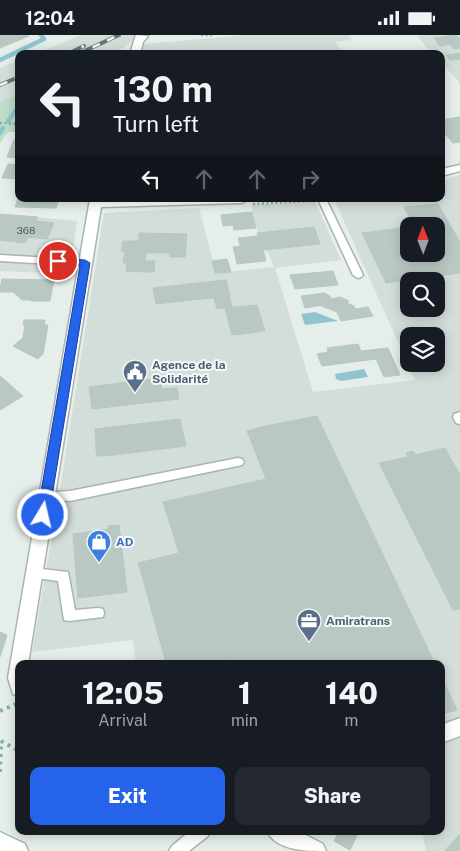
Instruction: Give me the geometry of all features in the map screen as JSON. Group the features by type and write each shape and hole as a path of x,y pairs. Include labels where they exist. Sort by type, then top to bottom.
{"street":[{"path":"136,50 138,41 143,37 141,35"},
{"path":"445,172 460,168"},
{"path":"20,660 95,202"},
{"path":"445,733 460,727"},
{"path":"285,835 316,851"},
{"path":"0,842 18,851"}],"lane":[{"path":"323,202 358,275"},
{"path":"0,257 85,263"},
{"path":"46,496 70,496 238,462"},
{"path":"33,573 64,576 69,616 98,613"},
{"path":"177,851 199,835"}],"path":[{"path":"201,35 212,35"},
{"path":"0,123 15,124"},
{"path":"0,711 15,705"},
{"path":"0,772 0,741 15,749"}],"shaded area":[{"path":"81,35 140,35 119,50 45,50"},
{"path":"247,35 349,35 352,40 335,42 342,50 142,50 144,44"},
{"path":"460,35 460,83 445,66 445,50 429,50 417,36"},
{"path":"15,62 15,96 0,102 0,68"},
{"path":"460,175 460,851 426,851 423,835 445,835 445,660 136,660 133,640 32,652 104,213 199,208 216,273 274,267 268,252 262,249 251,205 315,202 341,260 275,268 313,392 415,380 411,372 445,372 445,327 400,327 400,346 335,202 445,202 445,180"},
{"path":"0,214 77,221 70,274 0,271"}],"green space":[{"path":"15,96 15,132 8,132 0,143 0,102"}],"water":[{"path":"315,312 338,321 305,325 301,314"},
{"path":"364,369 368,377 341,381 336,379 335,374"}],"building":[{"path":"0,35 27,35 29,36 0,48"},
{"path":"455,35 460,39 460,48 454,49 450,44 440,46 434,38"},
{"path":"460,53 460,59 450,60 446,55"},
{"path":"460,117 460,142 453,143 445,134 445,119"},
{"path":"14,140 15,140 15,158 7,157"},
{"path":"8,164 15,165 15,179 2,178"},
{"path":"17,202 58,202 56,208 15,207"},
{"path":"438,204 460,242 460,273 445,275 445,272 426,272 422,263 445,263 445,217 409,217 404,207"},
{"path":"252,212 256,228 234,230 233,225 223,226 221,215"},
{"path":"0,214 38,217 36,221 54,223 47,239 28,237 25,243 0,240"},
{"path":"314,227 320,244 263,250 266,261 256,262 254,257 236,259 233,247 261,243 257,233"},
{"path":"400,228 400,263 422,263 426,272 400,272 400,281 386,283 362,233"},
{"path":"139,233 187,234 185,257 170,257 170,253 146,253 145,261 148,261 147,272 126,271 127,263 123,263 125,251 121,251 123,241 139,241"},
{"path":"258,236 261,243 240,245 238,238"},
{"path":"254,257 256,262 237,264 236,259"},
{"path":"227,259 231,272 215,273 212,261"},
{"path":"148,261 155,261 154,272 147,272"},
{"path":"333,271 338,285 295,289 290,275"},
{"path":"2,279 54,280 50,301 31,301 33,295 27,295 19,289 0,289"},
{"path":"226,280 230,296 220,297 216,281"},
{"path":"216,281 220,297 156,304 153,288"},
{"path":"0,289 19,289 27,295 33,295 32,300 22,300 13,292 0,292"},
{"path":"324,293 330,296 331,299 340,297 349,301 347,303 354,306 360,318 341,321 337,312 314,303 311,295"},
{"path":"311,295 314,303 323,305 305,308 301,296"},
{"path":"229,296 232,307 217,309 214,298"},
{"path":"257,305 265,331 243,334 236,307"},
{"path":"236,307 243,334 232,335 225,308"},
{"path":"368,307 373,316 360,318 356,309"},
{"path":"24,320 45,320 44,325 23,325"},
{"path":"25,325 48,325 43,354 38,359 13,346 23,338"},
{"path":"358,344 361,351 388,348 400,375 384,377 376,359 322,366 317,354 328,352 327,348"},
{"path":"0,376 23,396 0,410"},
{"path":"160,378 162,389 177,388 179,399 92,409 89,387"},
{"path":"317,416 433,660 231,660 224,641 164,656 142,575 198,562 182,510 286,487 261,427"},
{"path":"180,419 186,446 114,455 114,451 105,452 105,448 96,449 95,429"},
{"path":"261,427 286,487 182,510 198,562 142,575 138,563 179,553 163,502 266,479 247,431"},
{"path":"105,448 105,452 114,451 114,455 97,456 96,449"},
{"path":"445,448 460,475 460,609 453,610 379,463 408,457 406,453 413,451 415,455"},
{"path":"57,516 65,516 63,527 55,526"},
{"name":"AD","path":"119,525 127,592 78,598 73,534 109,529 108,526"},
{"path":"0,632 7,635 0,657"},
{"path":"224,641 231,660 165,660 164,656"},
{"path":"445,685 450,695 445,696"},
{"path":"450,695 457,710 445,713 445,696"},
{"path":"460,834 460,851 445,851"},
{"path":"337,835 357,835 350,850 334,841"}],"waterway":[{"path":"21,50 44,39 41,35"},
{"path":"0,60 15,53"},
{"path":"8,121 15,111"},
{"path":"0,133 3,128"}],"railway":[{"path":"87,50 119,35"},
{"path":"76,50 84,46"},
{"path":"0,85 15,79"}],"place":[{"name":"Agence de la Solidarité","path":"135,393"},
{"name":"AD","path":"99,563"},
{"name":"Amiratrans","path":"309,642"}],"route":[{"path":"43,515 85,263 58,261"}]}
